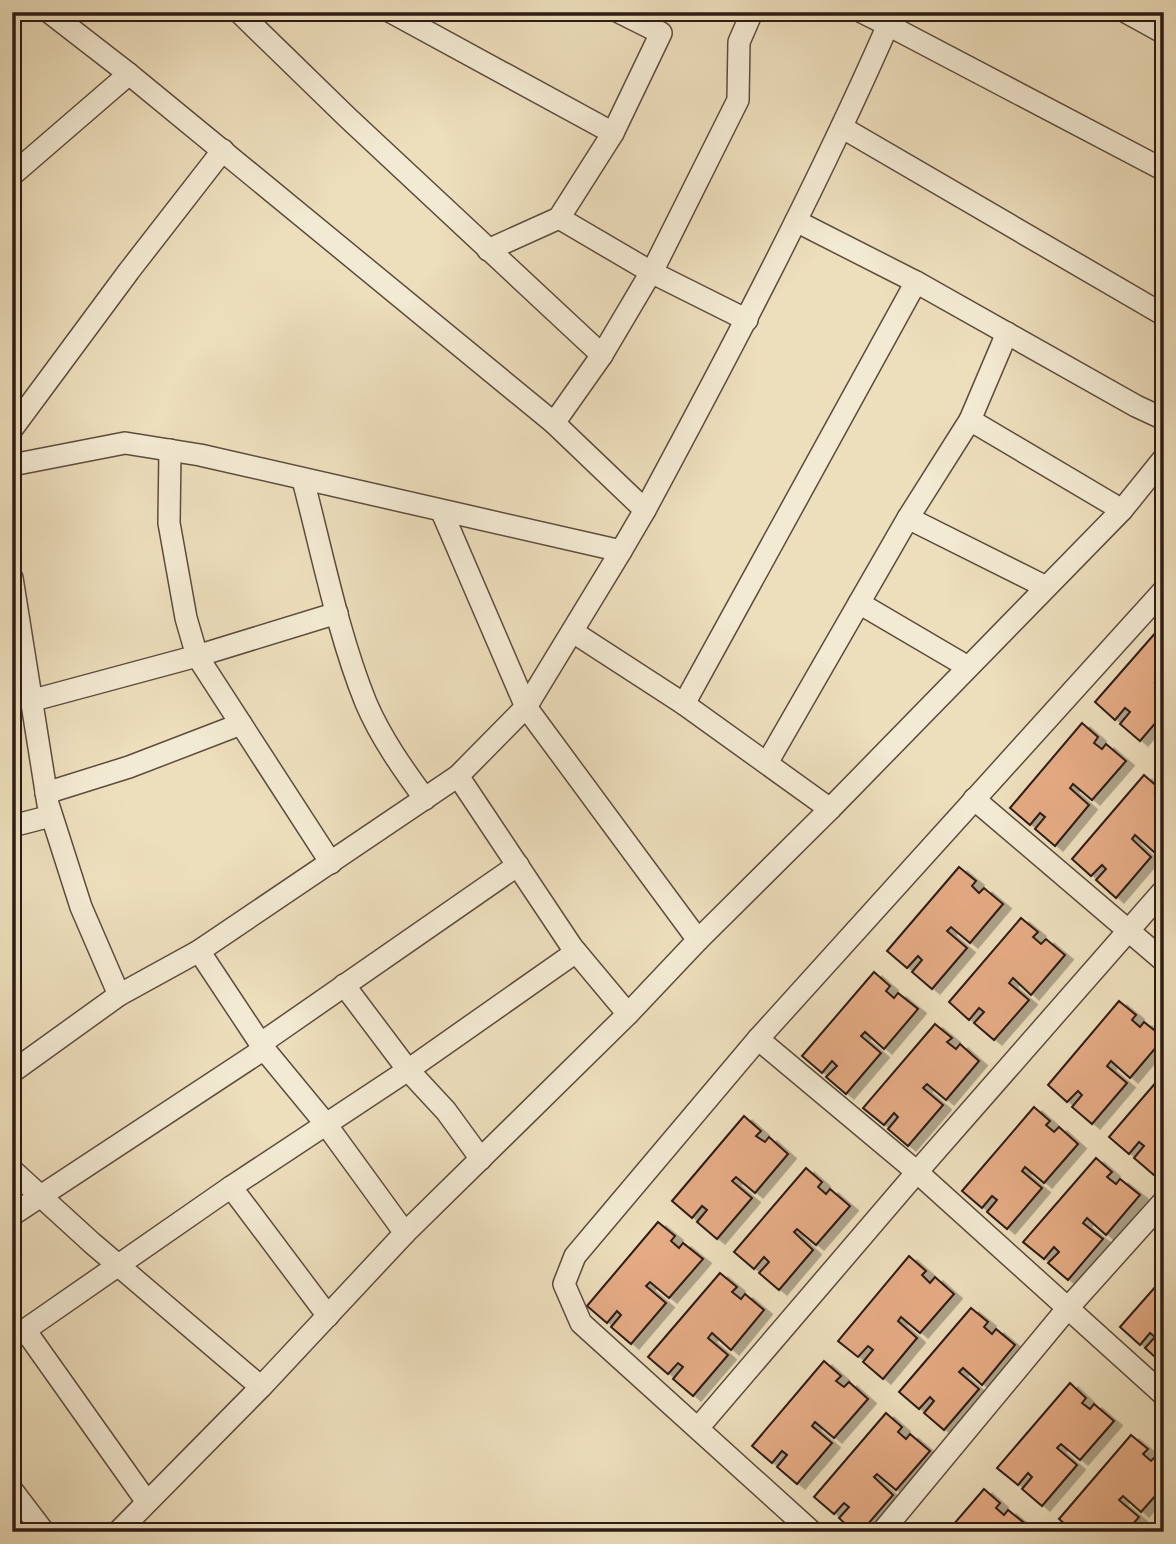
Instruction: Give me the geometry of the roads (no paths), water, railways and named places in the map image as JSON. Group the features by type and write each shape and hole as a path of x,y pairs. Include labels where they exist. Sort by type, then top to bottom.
{"street":[{"path":"49,12 223,150 554,423 645,510"},
{"path":"239,12 602,355"},
{"path":"391,12 613,133"},
{"path":"554,423 602,355 651,272 738,100 739,42 752,12"},
{"path":"862,12 891,19 1164,170"},
{"path":"1126,12 1164,33"},
{"path":"488,250 559,218 613,133 662,33 628,14"},
{"path":"12,1072 118,995 199,951 458,776 526,707 645,510 747,320 843,128 891,19"},
{"path":"12,175 129,74"},
{"path":"843,128 1164,315"},
{"path":"12,429 223,150"},
{"path":"559,218 651,272 747,320"},
{"path":"796,221 916,282 1136,406 1164,419"},
{"path":"684,704 916,282"},
{"path":"767,763 908,518 970,420 1007,333"},
{"path":"970,420 1122,510"},
{"path":"12,465 125,443 170,450 621,551"},
{"path":"170,450 169,523 186,618 197,656 331,863"},
{"path":"118,1532 261,1387 405,1233 628,1014 1122,510 1164,458"},
{"path":"303,480 337,613 366,704 397,761 425,799"},
{"path":"442,512 526,707 698,940"},
{"path":"908,518 1046,587"},
{"path":"12,578 30,701 51,816 81,907 118,995"},
{"path":"813,1532 581,1323 564,1284 575,1256 758,1039 1164,590"},
{"path":"859,603 968,667"},
{"path":"30,701 197,656 337,613"},
{"path":"573,632 684,704 830,808"},
{"path":"46,793 129,767 241,724"},
{"path":"458,776 576,952 628,1014"},
{"path":"974,799 1164,961"},
{"path":"12,826 51,816"},
{"path":"12,1215 262,1047 344,985 518,866"},
{"path":"698,1428 1164,890"},
{"path":"199,951 262,1047 325,1123 405,1233"},
{"path":"147,1502 19,1334 325,1123 408,1070 576,952"},
{"path":"344,985 408,1070 446,1111 481,1159"},
{"path":"758,1039 917,1172 1164,1395"},
{"path":"12,1170 117,1265 261,1387"},
{"path":"231,1187 328,1316"},
{"path":"882,1532 1068,1309 1164,1201"},
{"path":"12,1489 44,1532"}]}
